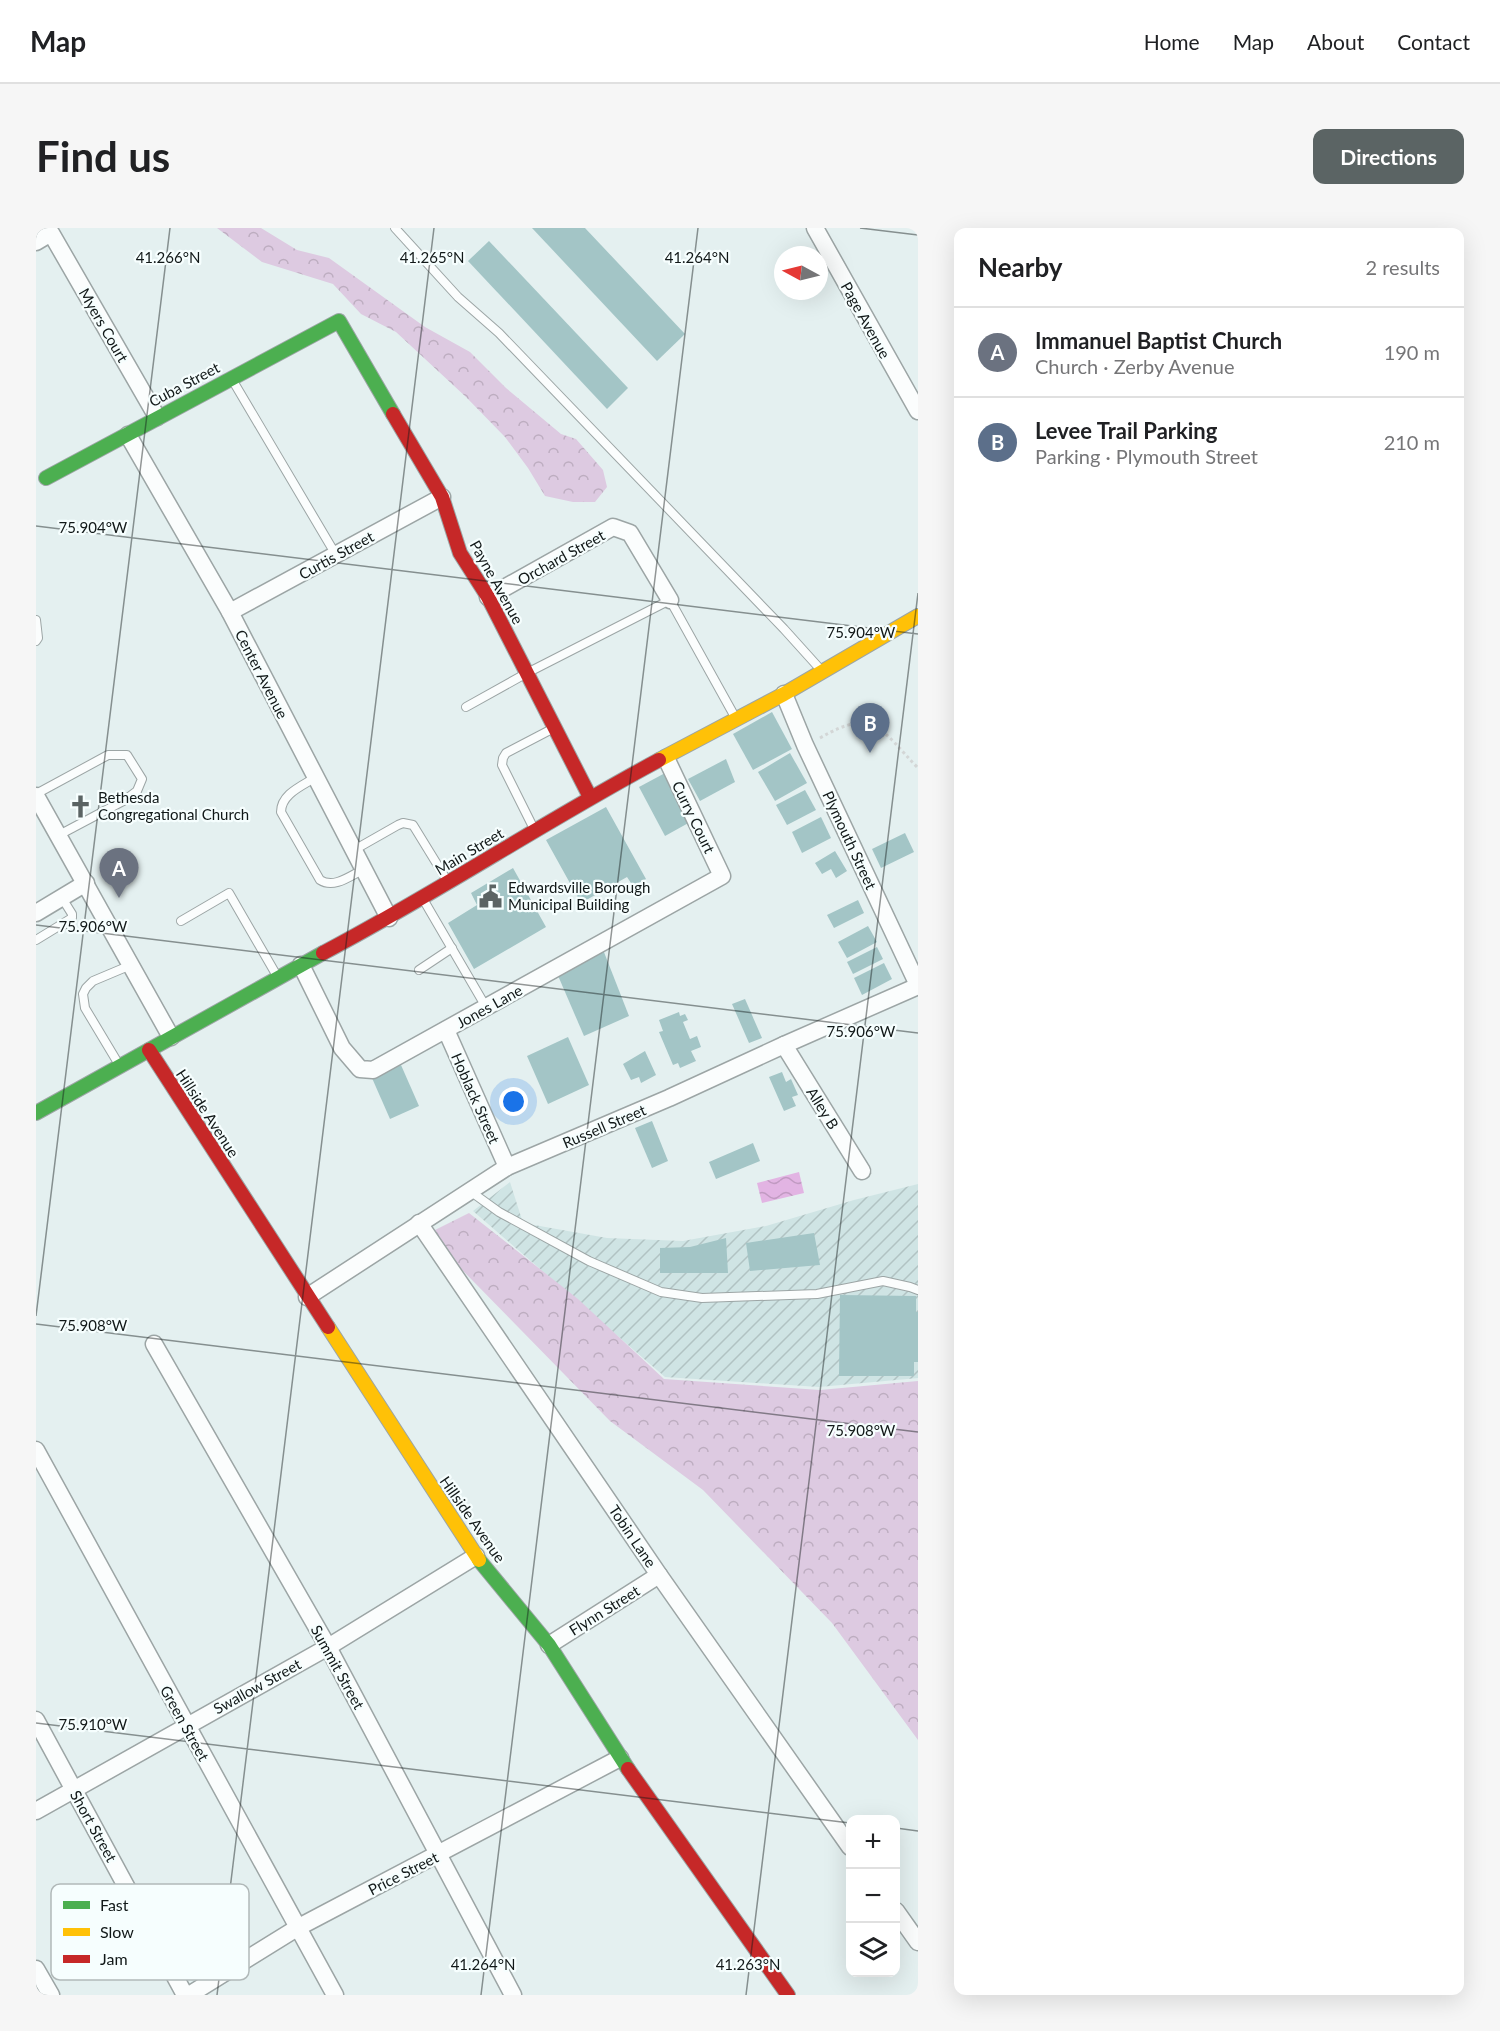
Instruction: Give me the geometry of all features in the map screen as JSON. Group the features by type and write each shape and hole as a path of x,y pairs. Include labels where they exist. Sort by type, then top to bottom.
{"street":[{"name":"Page Avenue","path":"815,228 918,411"},
{"name":"Myers Court","path":"36,242 51,233 157,417"},
{"name":"Cuba Street","path":"46,478 339,321"},
{"name":"Payne Avenue","path":"339,321 442,497 460,553 488,597 591,797"},
{"name":"Center Avenue","path":"128,435 230,612 389,918"},
{"name":"Curtis Street","path":"230,612 442,497"},
{"name":"Orchard Street","path":"488,597 613,527 630,532 670,600"},
{"name":"Main Street","path":"36,1113 277,977 389,918 591,797 784,694 918,616"},
{"name":"Plymouth Street","path":"784,694 805,745 918,985"},
{"name":"Curry Court","path":"666,758 723,876"},
{"path":"36,795 171,1036"},
{"name":"Jones Lane","path":"301,964 342,1048 360,1069 374,1070 723,876"},
{"path":"36,913 86,883"},
{"name":"Russell Street","path":"307,1297 507,1167 669,1098 918,985"},
{"name":"Hoblack Street","path":"446,1030 507,1167"},
{"name":"Alley B","path":"784,1045 862,1172"},
{"name":"Hillside Avenue","path":"148,1050 476,1556 549,1644 620,1758 788,1995"},
{"name":"Tobin Lane","path":"419,1223 659,1575 846,1841"},
{"name":"Summit Street","path":"154,1344 328,1647 513,1995"},
{"name":"Green Street","path":"36,1450 335,1995"},
{"name":"Swallow Street","path":"36,1811 328,1647 476,1556"},
{"name":"Flynn Street","path":"549,1644 659,1575"},
{"name":"Short Street","path":"36,1720 126,1884"},
{"name":"Price Street","path":"249,1957 297,1928 620,1758"},
{"path":"900,1917 918,1942"},
{"path":"36,1969 51,1995"},
{"name":"Short Street","path":"179,1980 187,1995"},
{"name":"Price Street","path":"187,1995 212,1980"}],"lane":[{"path":"395,228 458,297 499,333 822,671"},
{"path":"231,378 336,555"},
{"path":"466,707 670,600 736,720"},
{"path":"36,620 38,638 36,641"},
{"path":"535,830 502,765 503,758 506,753 555,727"},
{"path":"36,795 108,755 127,755 142,779 137,791 124,800 59,835"},
{"path":"316,777 286,797 281,804 282,812 320,880 326,884 333,884 363,869"},
{"path":"354,850 398,825 409,823 413,825 448,882"},
{"path":"181,921 229,893 277,977"},
{"path":"423,897 486,1007"},
{"path":"36,940 72,918 62,898"},
{"path":"419,970 452,948"},
{"path":"120,1066 86,1008 83,994 93,981 131,965"},
{"path":"470,1191 498,1212 589,1261 661,1292 702,1298 817,1294 883,1281 918,1290"}],"path":[{"path":"805,745 846,724 875,725 888,735 918,768"}],"shaded area":[{"path":"510,1182 523,1223 607,1238 683,1241 766,1226 918,1184 918,1378 819,1387 665,1377 473,1211"}],"green space":[{"path":"217,228 261,228 297,250 329,258 425,327 470,352 506,388 561,434 576,439 603,470 607,487 595,502 573,502 545,496 505,437 396,332 361,314 333,284 262,262"},
{"path":"469,1213 578,1299 664,1379 820,1390 918,1381 918,1740 832,1623 703,1490 610,1421 427,1234"}],"water":[{"path":"799,1172 804,1193 762,1203 757,1183"}],"building":[{"path":"532,228 585,228 685,334 657,361"},
{"path":"489,241 628,388 607,409 468,261"},
{"path":"772,712 792,749 753,770 733,734"},
{"path":"790,753 807,783 775,801 758,772"},
{"path":"726,759 735,782 700,801 688,779"},
{"path":"667,772 692,821 665,836 639,787"},
{"path":"805,790 816,810 787,825 776,805"},
{"path":"606,807 646,879 633,886 627,877 581,903 546,840"},
{"path":"821,817 831,838 802,853 792,832"},
{"path":"905,833 914,852 881,868 872,849"},
{"path":"835,851 847,871 836,878 831,869 822,874 815,863"},
{"path":"513,868 546,927 474,969 448,923 477,905 471,893"},
{"path":"858,900 864,913 834,928 827,915"},
{"path":"868,926 877,942 847,958 838,942"},
{"path":"602,947 629,1016 584,1036 556,971"},
{"path":"877,947 883,959 853,974 847,962"},
{"path":"884,963 892,979 862,995 854,978"},
{"path":"745,999 762,1038 749,1043 732,1004"},
{"path":"679,1012 680,1016 685,1014 688,1020 683,1022 690,1039 697,1036 701,1047 691,1051 696,1061 680,1068 678,1063 673,1065 659,1032 663,1031 659,1020"},
{"path":"568,1037 589,1085 548,1104 527,1056"},
{"path":"645,1051 656,1075 641,1083 639,1077 631,1080 623,1064"},
{"path":"401,1065 419,1106 390,1119 372,1078"},
{"path":"782,1072 786,1082 791,1079 798,1095 792,1097 796,1106 784,1111 769,1077"},
{"path":"652,1121 668,1161 652,1168 635,1128"},
{"path":"753,1143 760,1161 716,1179 709,1162"},
{"path":"814,1233 820,1265 750,1271 746,1243"},
{"path":"726,1238 728,1273 660,1273 660,1248 690,1247"},
{"path":"840,1295 916,1296 918,1362 914,1362 914,1376 839,1376"}],"traffic: fast":[{"path":"46,478 339,321 393,414"},
{"path":"36,1113 323,953"},
{"path":"479,1560 549,1645 628,1769"}],"traffic: slow":[{"path":"659,760 784,694 918,616"},
{"path":"328,1327 479,1560"}],"traffic: jam":[{"path":"393,414 442,497 460,553 488,597 590,797"},
{"path":"323,953 659,760"},
{"path":"149,1050 328,1327"},
{"path":"628,1769 788,1995"}],"place":[{"name":"Levee Trail Parking","path":"870,753"},
{"name":"Bethesda Congregational Church","path":"80,806"},
{"name":"Edwardsville Borough Municipal Building","path":"490,896"},
{"name":"Immanuel Baptist Church","path":"119,898"}]}
